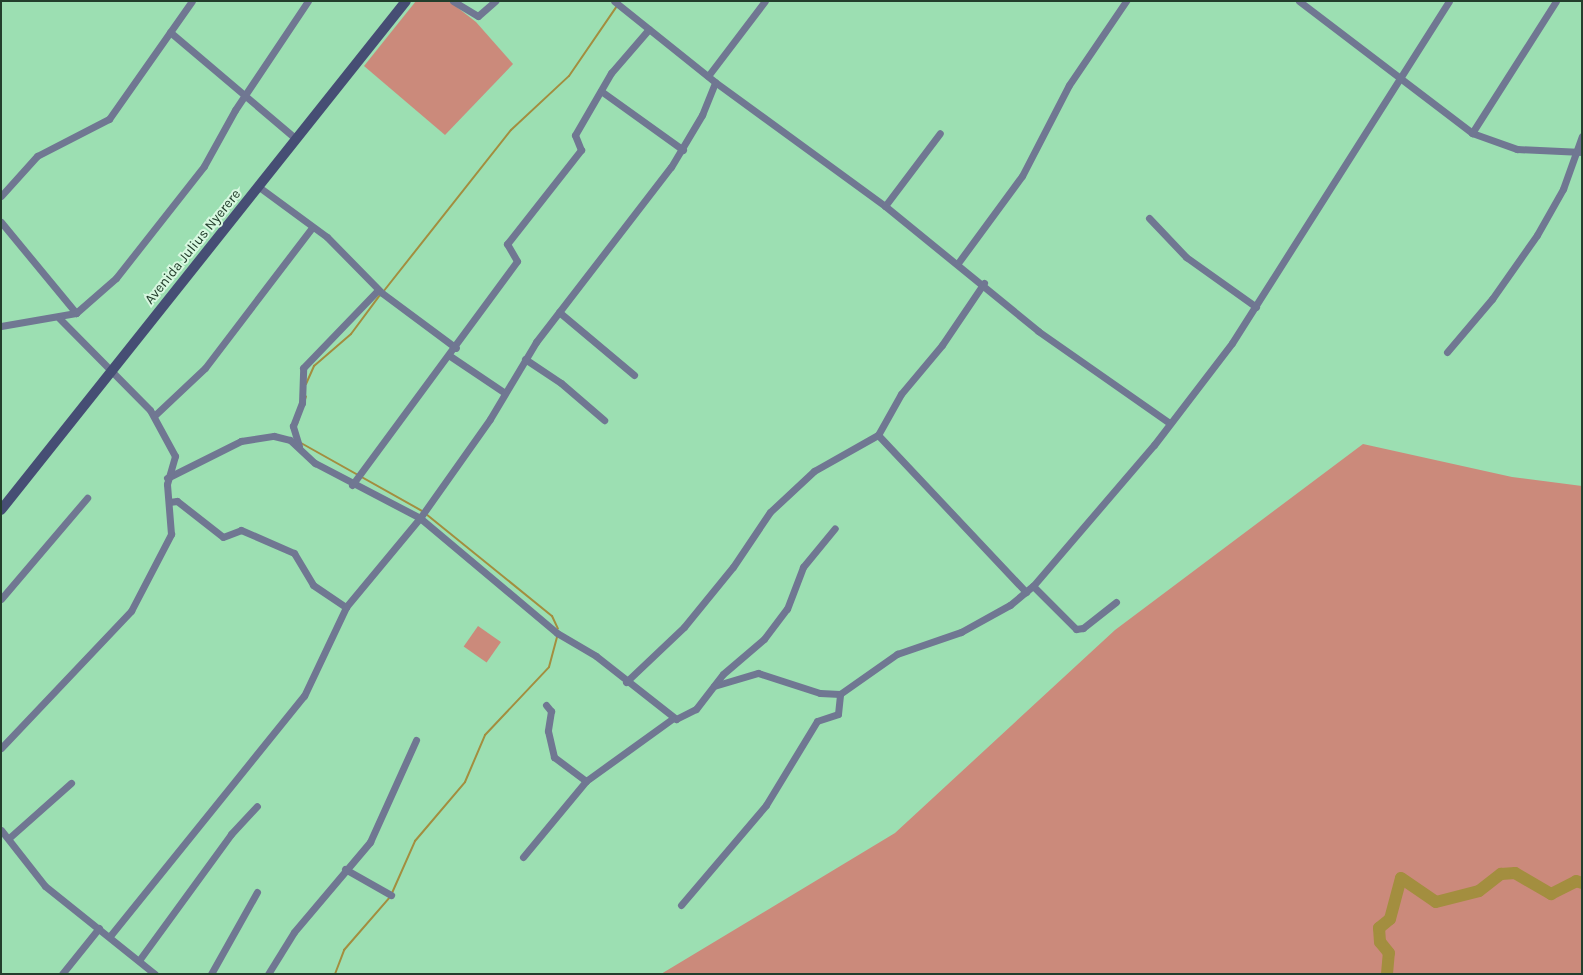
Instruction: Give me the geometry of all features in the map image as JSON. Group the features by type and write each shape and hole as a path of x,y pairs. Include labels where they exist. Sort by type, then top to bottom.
{"street":[{"path":"1,196 37,156 109,119 192,1"},
{"path":"1,326 59,318 76,313 116,278 204,166 244,96 308,1"},
{"name":"Avenida Julius Nyerere","path":"1,510 406,1"},
{"path":"453,1 478,16 495,1"},
{"path":"614,1 715,82 886,206 984,283 1038,331 1168,422"},
{"path":"708,76 765,1"},
{"path":"958,263 1022,176 1069,85 1126,1"},
{"path":"1299,1 1400,80 1472,133 1517,149 1579,152"},
{"path":"714,686 758,673 820,693 840,694 897,654 961,632 1033,586 1168,422 1256,306 1449,1"},
{"path":"1472,133 1556,1"},
{"path":"352,485 456,348 517,261 507,244 582,150 575,135 601,91 649,29"},
{"path":"170,32 296,139"},
{"path":"110,936 304,696 346,607 420,518 505,393 524,359 683,150 715,82"},
{"path":"601,91 683,150"},
{"path":"886,206 940,133"},
{"path":"1447,352 1492,299 1537,234 1564,189 1579,152 1582,136"},
{"path":"259,187 311,229 327,237 378,290 456,348"},
{"path":"1149,218 1186,257 1256,306"},
{"path":"1,222 76,313"},
{"path":"154,416 204,368 311,229"},
{"path":"626,682 684,627 733,568 770,512 814,471 878,435 901,394 942,345 984,283"},
{"path":"302,453 293,426 302,404 304,368 378,290"},
{"path":"559,312 634,375"},
{"path":"1,748 130,611 170,541 167,478 175,456 154,416 112,369 59,318"},
{"path":"450,356 505,393"},
{"path":"524,359 561,382 604,420"},
{"path":"878,435 1026,592"},
{"path":"167,478 241,441 274,436 290,440 302,453 352,485 420,518 558,634 626,682 672,719"},
{"path":"1,598 88,498"},
{"path":"169,502 188,508 222,537 241,530 294,553 313,585 346,607"},
{"path":"523,857 586,781 672,719 692,712 714,686 764,639 788,609 803,567 835,528"},
{"path":"1033,586 1076,629 1084,628 1116,602"},
{"path":"681,906 766,805 818,721 838,714 840,694"},
{"path":"546,705 551,711 548,731 554,757 586,781"},
{"path":"268,974 294,932 381,822 416,740"},
{"path":"9,838 71,783"},
{"path":"140,959 231,834 257,806"},
{"path":"1,830 44,886 140,959 151,973"},
{"path":"345,869 391,894"},
{"path":"211,974 257,892"},
{"path":"62,974 99,928"}],"shaded area":[{"path":"416,1 449,1 476,22 513,64 445,135 364,66"},
{"path":"1363,444 1512,477 1582,486 1582,974 661,974 895,833 1115,630"},
{"path":"478,626 501,642 487,663 464,646"}],"waterway":[{"path":"383,292 511,130 569,76 617,6"},
{"path":"306,384 314,366 351,334 380,295"},
{"path":"297,424 306,396"},
{"path":"301,443 422,511"},
{"path":"426,514 552,616 558,629"},
{"path":"392,893 415,841 465,782 485,735 549,667 557,637"},
{"path":"1387,974 1389,953 1380,942 1379,928 1390,919 1401,878 1436,902 1479,891 1501,874 1515,873 1551,894 1576,881 1582,883"},
{"path":"335,974 344,950 390,897"}]}
